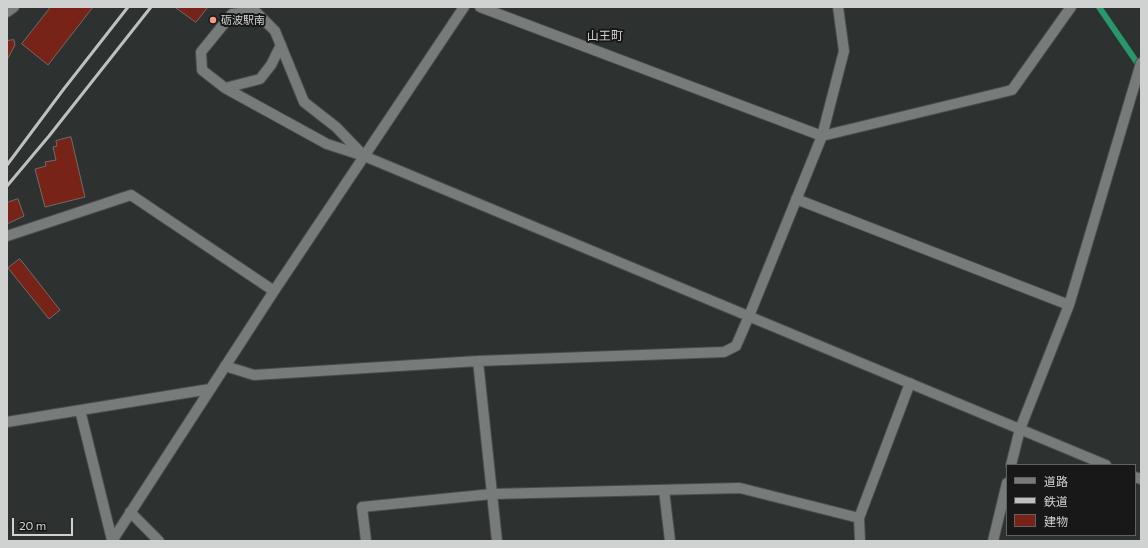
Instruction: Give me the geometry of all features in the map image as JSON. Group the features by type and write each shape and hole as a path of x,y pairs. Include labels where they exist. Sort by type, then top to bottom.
{"street":[{"path":"7,12 14,7"},
{"path":"112,541 274,291 464,7"},
{"path":"480,7 822,136 1012,90 1071,7"},
{"path":"225,366 254,375 478,362 724,352 736,346 822,136 844,51 838,7"},
{"path":"364,156 336,127 304,102 275,31 255,11 232,14 201,52 202,70 225,88 327,144 364,156 1104,464"},
{"path":"225,88 260,79 272,65 281,45"},
{"path":"1012,464 1020,429 1068,305 1141,63"},
{"path":"7,236 131,194 274,291"},
{"path":"796,199 1068,305"},
{"path":"478,362 497,541"},
{"path":"860,541 860,518 910,383"},
{"path":"7,422 210,390"},
{"path":"80,410 112,541"},
{"path":"993,541 1006,487"},
{"path":"366,541 362,507 492,494 740,488 860,518"},
{"path":"664,490 670,541"},
{"path":"130,512 159,541"}],"building":[{"path":"51,7 93,7 48,65 22,44"},
{"path":"175,7 208,7 196,22"},
{"path":"14,40 15,45 7,60 7,41"},
{"path":"71,137 85,197 45,207 35,169 46,166 45,162 56,160 53,147 57,146 56,141"},
{"path":"18,199 24,216 7,224 7,203"},
{"path":"20,259 60,310 49,319 8,268"}],"waterway":[{"path":"1099,7 1140,67"}],"railway":[{"path":"7,165 128,7"},
{"path":"7,186 49,136 151,7"}],"place":[{"name":"砺波駅南","path":"213,20"}],"district":[{"name":"山王町","path":"605,36"}]}
